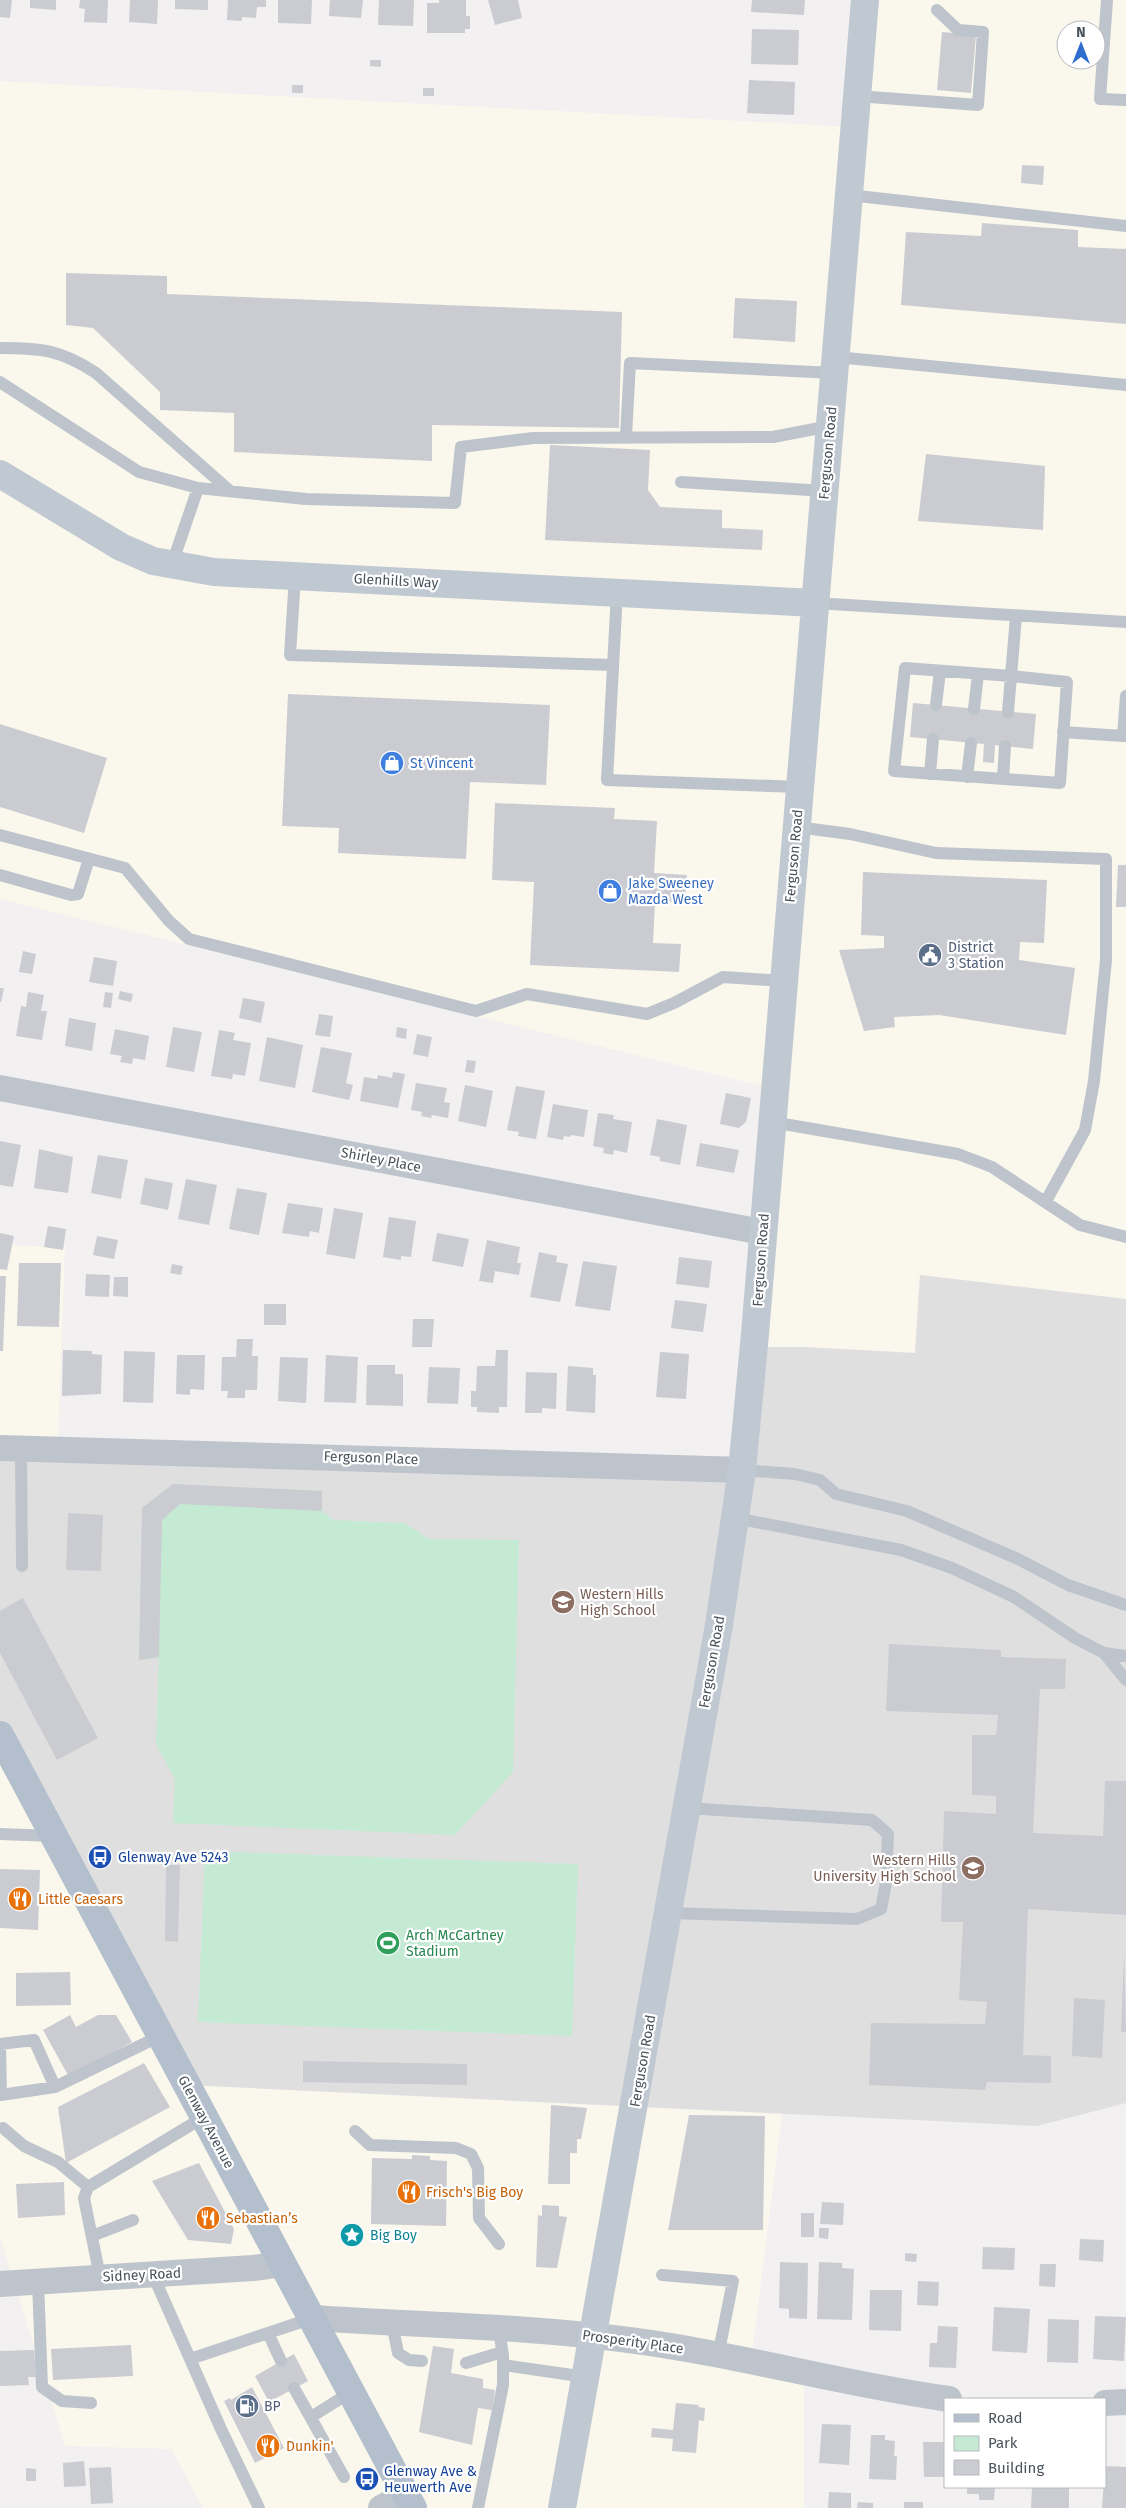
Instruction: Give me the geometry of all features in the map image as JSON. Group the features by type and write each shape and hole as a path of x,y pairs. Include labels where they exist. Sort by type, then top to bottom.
{"main road":[{"name":"Glenway Avenue","path":"0,1735 313,2318 409,2501"}],"street":[{"name":"Ferguson Road","path":"562,2508 669,1914 742,1470 755,1334 865,0"},
{"name":"Glenhills Way","path":"0,474 121,547 153,560 214,572 815,603"},
{"name":"Shirley Place","path":"0,1088 762,1232"},
{"name":"Ferguson Place","path":"11,1448 742,1470"},
{"name":"Sidney Road","path":"0,2284 100,2277 153,2276 283,2264"},
{"name":"Prosperity Place","path":"313,2318 392,2323 501,2348 594,2335 718,2356 897,2392 944,2398"},
{"path":"1106,2404 1126,2402"},
{"path":"381,2508 409,2501"}],"lane":[{"path":"1107,0 1100,99 1126,100"},
{"path":"857,96 978,105 983,32 958,30 937,10"},
{"path":"849,195 1126,226"},
{"path":"0,348 51,351 74,359 96,373 230,491"},
{"path":"626,436 630,363 835,365 1126,385"},
{"path":"0,382 139,472 198,488 306,500 455,503 461,447 533,438 626,436 773,437 830,426"},
{"path":"681,482 825,492"},
{"path":"172,564 198,488"},
{"path":"295,576 290,655 613,665"},
{"path":"616,592 607,780 800,787"},
{"path":"815,603 1126,622"},
{"path":"1008,712 1016,616"},
{"path":"905,668 978,674 1067,682 1060,782 894,771 905,668"},
{"path":"936,705 940,671"},
{"path":"974,709 978,674"},
{"path":"1063,732 1125,736 1126,696"},
{"path":"930,774 934,739"},
{"path":"967,777 971,743"},
{"path":"1003,779 1005,746"},
{"path":"796,827 850,834 936,854 1106,859 1106,960 1094,1080 1085,1130 1046,1201"},
{"path":"0,835 125,868 169,921 189,939 476,1011 526,994 647,1014 674,1003 723,977 783,981"},
{"path":"0,875 70,895 78,894 89,859"},
{"path":"772,1122 958,1154 992,1167 1080,1225 1126,1237"},
{"path":"11,1448 22,1566"},
{"path":"742,1470 794,1474 820,1480 836,1494 907,1510 1018,1559 1068,1585 1126,1605"},
{"path":"735,1518 853,1539 901,1550 926,1559 1014,1597 1075,1638 1104,1654 1126,1680"},
{"path":"1104,1654 1126,1656"},
{"path":"669,1914 857,1919 881,1909 886,1883 888,1834 872,1820 854,1817 687,1808"},
{"path":"0,1834 54,1836"},
{"path":"55,2087 34,2040 0,2044 1,2095 55,2087 160,2036"},
{"path":"100,2277 84,2198 88,2187 204,2118"},
{"path":"3,2128 24,2146 58,2162 88,2187"},
{"path":"355,2131 370,2144 456,2148 471,2154 478,2168 479,2218 500,2244"},
{"path":"92,2236 133,2220"},
{"path":"153,2276 259,2508"},
{"path":"662,2276 733,2280 718,2356"},
{"path":"38,2282 42,2387 62,2401 91,2403"},
{"path":"190,2359 313,2318"},
{"path":"392,2323 398,2353 409,2360 422,2361"},
{"path":"268,2333 281,2361"},
{"path":"466,2363 501,2348 586,2378"},
{"path":"478,2508 504,2385 501,2348"},
{"path":"294,2388 344,2477"},
{"path":"311,2417 351,2392"}],"shaded area":[{"path":"865,0 1126,0 1126,1299 920,1275 915,1353 804,1347 754,1347 774,1089 0,899 0,81 854,127"},
{"path":"0,1245 65,1247 58,1449 0,1447"},
{"name":"Western Hills High School","path":"920,1275 1126,1299 1126,2103 1037,2126 186,2085 0,1735 0,1447 741,1470 754,1347 804,1347 915,1353"},
{"path":"0,1735 187,2085 782,2114 751,2361 804,2372 804,2508 203,2508 171,2449 65,2446 0,2237"}],"green space":[{"path":"173,1484 322,1491 322,1511 333,1520 405,1523 429,1539 519,1540 513,1772 455,1835 173,1823 175,1779 156,1744 159,1658 139,1660 142,1508"},
{"name":"Arch McCartney Stadium","path":"205,1851 578,1864 572,2036 198,2022"}],"building":[{"path":"0,0 12,0 10,18 0,17"},
{"path":"30,0 56,0 56,10 30,8"},
{"path":"80,0 108,0 107,23 84,22 85,9 79,8"},
{"path":"130,0 158,0 157,24 129,22"},
{"path":"175,0 208,0 208,10 175,9"},
{"path":"228,0 266,0 266,7 257,7 256,18 242,17 242,21 227,20"},
{"path":"278,0 312,0 311,24 278,23"},
{"path":"330,0 363,0 361,18 329,16"},
{"path":"379,0 414,0 413,26 378,25"},
{"path":"439,0 466,0 466,16 470,16 470,29 465,29 465,33 427,33 427,3 439,3"},
{"path":"488,0 518,0 522,18 495,25"},
{"path":"752,0 805,0 804,15 751,12"},
{"path":"752,29 799,30 798,65 751,64"},
{"path":"942,32 976,35 971,93 937,90"},
{"path":"370,60 381,60 381,67 370,66"},
{"path":"749,80 795,82 794,115 747,113"},
{"path":"292,85 303,85 303,93 292,93"},
{"path":"423,88 434,88 434,96 423,96"},
{"path":"1022,165 1044,166 1043,185 1021,183"},
{"path":"982,223 1078,230 1078,247 1126,249 1126,324 901,305 906,232 981,236"},
{"path":"66,273 167,276 167,294 622,312 619,428 432,425 432,461 234,452 234,413 160,410 160,392 93,328 66,325"},
{"path":"735,298 797,301 795,342 733,338"},
{"path":"550,445 650,450 648,490 660,507 722,510 722,528 763,530 762,550 545,540"},
{"path":"926,454 1045,466 1043,530 918,521"},
{"path":"288,694 550,705 546,785 470,782 466,859 338,853 339,828 282,826"},
{"path":"913,703 1036,714 1033,749 995,745 994,763 983,762 984,744 910,737"},
{"path":"0,724 107,758 84,833 0,807"},
{"name":"Jake Sweeney Mazda West","path":"495,803 615,808 614,819 657,821 654,873 687,875 685,902 655,901 653,943 681,944 679,972 530,965 534,882 492,880"},
{"path":"1118,865 1126,865 1126,907 1116,907"},
{"name":"District 3 Station","path":"863,872 1047,880 1044,943 1020,942 1019,960 1075,968 1066,1035 939,1015 894,1017 895,1027 864,1031 839,950 884,948 884,936 861,935"},
{"path":"23,951 36,954 32,974 19,972"},
{"path":"94,957 117,961 113,986 89,982"},
{"path":"0,988 4,988 1,1002 0,1002"},
{"path":"120,991 133,994 131,1002 118,999"},
{"path":"28,992 44,995 41,1011 47,1011 42,1040 16,1036 21,1006 26,1007"},
{"path":"105,992 113,993 111,1008 103,1007"},
{"path":"243,998 265,1002 261,1023 239,1018"},
{"path":"319,1014 333,1016 330,1037 315,1035"},
{"path":"69,1018 96,1023 92,1051 65,1046"},
{"path":"173,1027 202,1032 194,1072 166,1067"},
{"path":"397,1027 407,1029 406,1039 396,1037"},
{"path":"115,1029 149,1036 145,1060 133,1058 132,1064 120,1062 122,1056 110,1054"},
{"path":"219,1030 235,1033 233,1040 251,1043 245,1076 233,1074 232,1079 211,1076"},
{"path":"417,1034 432,1037 428,1057 413,1054"},
{"path":"267,1037 303,1045 295,1088 259,1081"},
{"path":"321,1047 352,1053 346,1083 353,1085 349,1100 312,1092"},
{"path":"467,1060 476,1061 474,1073 465,1072"},
{"path":"393,1072 405,1074 398,1108 360,1101 364,1077 377,1079 378,1075 392,1078"},
{"path":"416,1083 447,1088 444,1102 450,1103 448,1118 432,1115 431,1118 421,1116 422,1112 411,1110"},
{"path":"465,1085 493,1091 486,1127 458,1121"},
{"path":"516,1086 545,1091 536,1139 518,1136 519,1132 507,1130"},
{"path":"726,1093 751,1098 746,1122 739,1128 720,1124"},
{"path":"553,1104 588,1110 584,1137 564,1136 563,1140 547,1137"},
{"path":"598,1113 614,1115 613,1119 632,1122 627,1153 614,1150 613,1155 603,1153 604,1148 593,1146"},
{"path":"657,1119 687,1125 680,1165 660,1161 660,1157 650,1155"},
{"path":"0,1141 21,1145 13,1187 0,1185"},
{"path":"700,1143 739,1150 734,1173 696,1166"},
{"path":"39,1149 73,1157 68,1193 34,1188"},
{"path":"98,1155 128,1160 121,1199 91,1193"},
{"path":"145,1178 173,1183 168,1210 140,1204"},
{"path":"186,1179 217,1185 209,1225 178,1219"},
{"path":"237,1188 267,1193 259,1235 229,1229"},
{"path":"288,1203 323,1208 319,1233 310,1231 309,1237 282,1233"},
{"path":"334,1208 363,1213 355,1259 326,1254"},
{"path":"389,1217 416,1221 411,1257 401,1256 401,1260 383,1257"},
{"path":"48,1226 66,1229 63,1250 44,1247"},
{"path":"0,1233 14,1236 7,1270 0,1269"},
{"path":"437,1233 469,1239 463,1267 432,1261"},
{"path":"97,1236 118,1240 114,1259 93,1255"},
{"path":"487,1240 520,1247 517,1263 521,1263 519,1275 495,1271 493,1283 479,1281"},
{"path":"539,1252 557,1256 556,1262 568,1264 560,1302 530,1297"},
{"path":"679,1257 712,1261 709,1288 676,1284"},
{"path":"583,1261 617,1266 610,1311 575,1306"},
{"path":"19,1263 61,1263 59,1327 17,1326"},
{"path":"172,1264 183,1266 181,1275 170,1273"},
{"path":"86,1274 110,1275 109,1297 85,1296"},
{"path":"0,1276 6,1276 3,1351 0,1351"},
{"path":"114,1277 128,1277 128,1297 113,1296"},
{"path":"675,1300 707,1304 703,1332 671,1328"},
{"path":"264,1304 286,1304 286,1325 264,1325"},
{"path":"413,1319 434,1319 432,1347 412,1347"},
{"path":"237,1339 253,1339 252,1356 258,1356 257,1390 245,1390 245,1398 227,1398 228,1391 221,1391 222,1357 236,1357"},
{"path":"63,1350 92,1351 92,1354 102,1355 101,1394 62,1396"},
{"path":"496,1350 508,1350 507,1407 499,1407 499,1413 477,1412 477,1407 471,1407 471,1391 476,1391 477,1366 495,1366"},
{"path":"124,1351 155,1352 153,1403 123,1402"},
{"path":"660,1352 689,1354 686,1399 656,1397"},
{"path":"177,1355 205,1355 204,1390 190,1389 190,1395 176,1394"},
{"path":"326,1355 358,1357 356,1403 324,1402"},
{"path":"280,1357 308,1358 306,1403 278,1401"},
{"path":"367,1365 395,1365 395,1374 403,1374 403,1406 366,1405"},
{"path":"568,1366 593,1368 593,1375 596,1375 595,1413 566,1411"},
{"path":"429,1367 460,1368 458,1404 427,1403"},
{"path":"526,1372 557,1373 556,1409 542,1408 542,1413 525,1413"},
{"path":"173,1484 322,1491 322,1511 180,1504 162,1520 159,1657 139,1660 142,1508"},
{"path":"68,1513 103,1515 101,1571 66,1570"},
{"path":"23,1598 98,1738 57,1760 0,1653 0,1611"},
{"path":"889,1644 1001,1650 1001,1657 1066,1659 1065,1689 1040,1689 1033,1833 1103,1836 1105,1781 1126,1781 1126,1915 1028,1909 1023,2055 1051,2056 1051,2083 987,2082 985,2090 869,2085 871,2023 985,2024 987,2002 959,2000 963,1922 941,1922 944,1811 996,1814 996,1796 972,1795 972,1735 996,1735 998,1715 886,1711"},
{"path":"166,1865 180,1865 178,1942 165,1941"},
{"name":"Little Caesars","path":"0,1869 40,1870 38,1930 0,1928"},
{"path":"1124,1956 1126,2032 1121,2032"},
{"path":"70,1972 71,2005 16,2006 16,1973"},
{"path":"1074,1998 1105,2000 1102,2058 1072,2056"},
{"path":"70,2015 76,2027 98,2015 116,2015 132,2042 69,2077 43,2030"},
{"path":"303,2061 467,2064 467,2085 303,2082"},
{"path":"144,2063 170,2107 66,2163 58,2107"},
{"path":"551,2105 587,2108 581,2139 577,2139 577,2153 570,2153 570,2184 548,2184"},
{"path":"689,2115 765,2116 763,2230 668,2230"},
{"name":"Frisch's Big Boy","path":"412,2155 430,2156 430,2160 447,2161 446,2226 371,2224 372,2158 412,2159"},
{"path":"199,2163 234,2229 231,2244 188,2240 152,2181"},
{"path":"64,2182 65,2215 18,2218 16,2184"},
{"path":"822,2202 844,2203 843,2225 820,2224"},
{"path":"542,2205 559,2206 559,2216 567,2217 557,2268 536,2267 538,2215 542,2216"},
{"path":"801,2213 814,2213 814,2237 801,2237"},
{"path":"819,2228 829,2228 828,2239 819,2238"},
{"path":"1080,2239 1104,2240 1103,2262 1079,2260"},
{"path":"983,2247 1015,2248 1014,2270 982,2269"},
{"path":"905,2253 917,2254 916,2262 905,2261"},
{"path":"780,2262 808,2263 807,2319 789,2318 789,2309 779,2308"},
{"path":"819,2262 842,2263 842,2268 854,2269 852,2320 817,2319"},
{"path":"1040,2264 1056,2264 1055,2287 1039,2286"},
{"path":"918,2281 939,2282 938,2306 917,2305"},
{"path":"870,2290 902,2290 901,2331 869,2330"},
{"path":"994,2307 1030,2309 1027,2353 992,2351"},
{"path":"1095,2316 1126,2317 1124,2361 1093,2359"},
{"path":"1048,2319 1079,2320 1078,2363 1047,2362"},
{"path":"938,2326 958,2327 956,2368 929,2367 930,2343 937,2343"},
{"path":"131,2345 133,2376 53,2380 51,2349"},
{"path":"433,2346 454,2349 451,2373 483,2379 483,2388 495,2390 492,2410 478,2408 472,2445 419,2432"},
{"path":"34,2350 36,2377 28,2377 29,2385 0,2386 0,2351"},
{"path":"294,2354 308,2381 269,2402 255,2376"},
{"path":"252,2387 284,2448 255,2463 224,2401 230,2398 231,2400"},
{"path":"676,2403 699,2405 698,2407 705,2408 704,2421 699,2420 696,2453 672,2451 673,2439 651,2437 652,2428 673,2430"},
{"path":"822,2424 851,2425 849,2465 819,2463"},
{"path":"871,2435 885,2435 885,2440 895,2441 894,2456 897,2456 896,2480 869,2479"},
{"path":"923,2442 944,2442 944,2477 924,2477"},
{"path":"84,2461 86,2486 64,2487 63,2463"},
{"path":"1106,2466 1126,2467 1126,2508 1102,2508 1103,2488 1106,2488"},
{"path":"111,2467 113,2503 91,2504 89,2468"},
{"path":"26,2468 36,2469 36,2481 26,2481"},
{"path":"967,2488 995,2488 994,2500 979,2500 979,2494 967,2494"},
{"path":"1032,2488 1069,2488 1069,2508 1031,2508"},
{"path":"829,2492 851,2493 851,2508 828,2508"},
{"path":"858,2502 873,2503 873,2508 857,2508"},
{"path":"904,2502 923,2502 923,2508 904,2508"}],"place":[{"name":"St Vincent","path":"392,763"},
{"name":"Jake Sweeney Mazda West","path":"610,891"},
{"name":"District 3 Station","path":"930,955"},
{"name":"Western Hills High School","path":"563,1602"},
{"name":"Glenway Ave 5243","path":"100,1857"},
{"name":"Western Hills University High School","path":"973,1868"},
{"name":"Little Caesars","path":"20,1899"},
{"name":"Arch McCartney Stadium","path":"388,1943"},
{"name":"Frisch's Big Boy","path":"409,2192"},
{"name":"Sebastian’s","path":"208,2218"},
{"name":"Big Boy","path":"352,2235"},
{"name":"BP","path":"247,2406"},
{"name":"Dunkin'","path":"268,2446"},
{"name":"Glenway Ave & Heuwerth Ave","path":"367,2479"}]}
